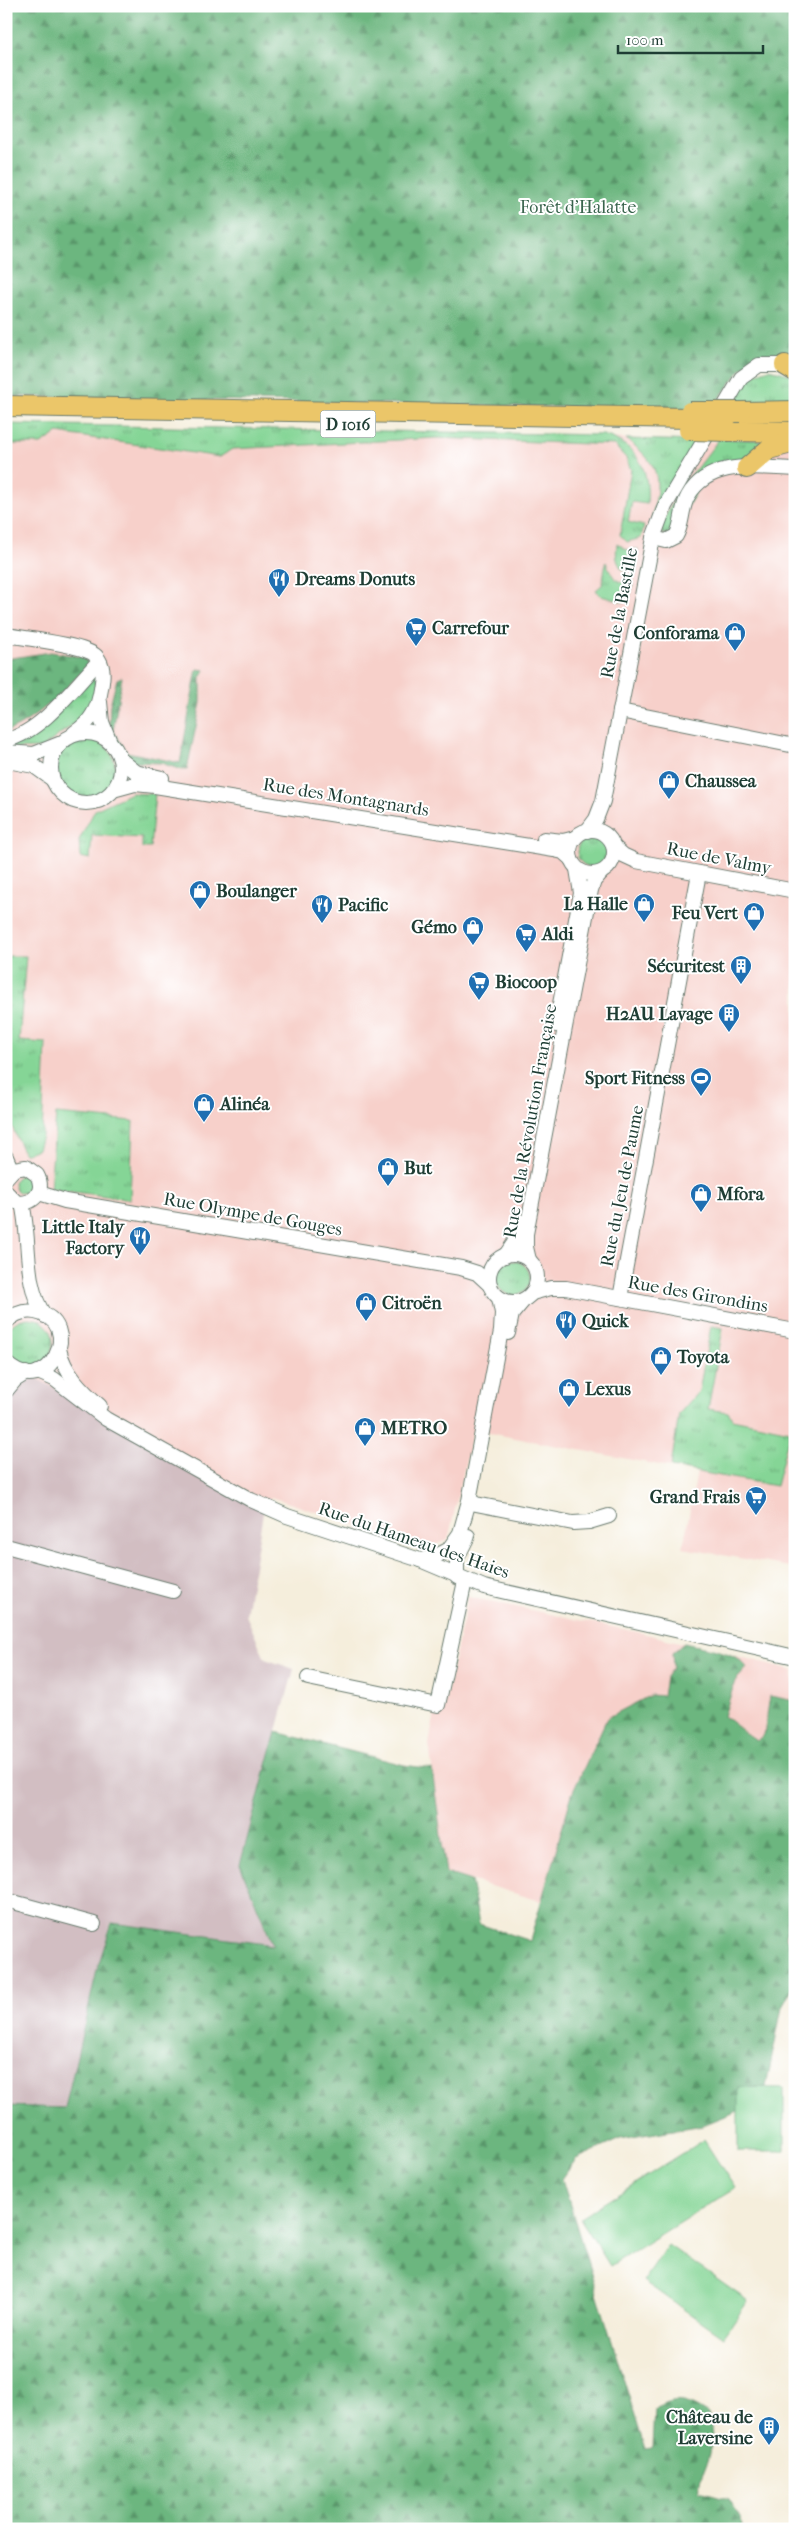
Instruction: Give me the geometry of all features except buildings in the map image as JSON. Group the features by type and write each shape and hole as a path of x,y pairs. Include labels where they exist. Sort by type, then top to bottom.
{"highway":[{"name":"D 1016","path":"6,406 642,418 693,426"},
{"path":"735,421 795,412"},
{"name":"D 1016","path":"6,418 693,426 735,421 795,420"},
{"name":"D 1016","path":"735,421 795,432"},
{"path":"747,468 769,449 795,442"}],"street":[{"name":"Rue de la Bastille","path":"581,834 596,819 603,801 652,538 693,426 747,372 763,364 791,368"},
{"path":"652,538 666,541 676,536 688,497 703,479 722,469 795,469"},
{"path":"6,635 87,650 99,661 103,674 100,696 102,722 120,760 120,776 113,790 98,801 79,802 62,794 52,778 34,766 6,761"},
{"path":"6,740 22,735 38,724 99,661"},
{"path":"52,778 51,760 64,740 89,721 100,696"},
{"path":"620,711 795,746"},
{"path":"6,752 34,754 64,740 88,732 100,735 110,742"},
{"name":"Rue des Montagnards","path":"120,760 136,772 152,776 549,840 563,841 581,834"},
{"name":"Rue des Montagnards","path":"113,790 135,784 155,786 554,850 563,852 574,864"},
{"name":"Rue de la Bastille","path":"603,801 604,826 610,841"},
{"path":"598,831 610,841 614,856 606,868 587,874 574,864 570,848 581,834 598,831"},
{"name":"Rue de Valmy","path":"610,841 623,855 636,861 795,891"},
{"name":"Rue de Valmy","path":"606,868 636,861"},
{"name":"Rue de la Révolution Française","path":"500,1259 512,1246 517,1233 579,902 581,882 574,864"},
{"name":"Rue de la Révolution Française","path":"532,1264 525,1243 591,890 594,881 606,868"},
{"name":"Rue du Jeu de Paume","path":"620,1298 699,873"},
{"path":"6,1157 9,1174 23,1167 33,1170 40,1182 39,1193 33,1200 22,1203 13,1200 6,1192"},
{"name":"Rue Olympe de Gouges","path":"39,1193 65,1201 461,1268 477,1273 490,1285"},
{"path":"10,1318 27,1298 30,1281 28,1238 22,1203"},
{"path":"308,1678 438,1705 461,1579 457,1558 469,1532 473,1500 502,1324 499,1298 490,1285 489,1274 500,1259 519,1255 532,1264 538,1279 528,1297 516,1307 511,1318 473,1500 455,1542 444,1552 420,1560"},
{"name":"Rue Olympe de Gouges","path":"461,1268 484,1266 500,1259"},
{"name":"Rue des Girondins","path":"532,1264 554,1284 566,1288 795,1331"},
{"name":"Rue du Hameau des Haies","path":"30,1281 34,1298 45,1316 52,1321 58,1331 60,1349 66,1367 82,1389 126,1429"},
{"name":"Rue des Girondins","path":"528,1297 551,1288 566,1288"},
{"path":"499,1298 509,1302 528,1297"},
{"path":"10,1318 32,1311 45,1316"},
{"path":"6,1391 15,1380 51,1365 60,1349"},
{"name":"Rue du Hameau des Haies","path":"6,1363 15,1370 32,1372 54,1379 92,1410 274,1511 420,1560 461,1579 484,1587 795,1657"},
{"path":"473,1500 573,1523 589,1522 609,1516"},
{"path":"6,1546 173,1591"},
{"path":"6,1900 94,1924"}],"shaded area":[{"path":"6,430 652,439 795,445 795,1568 683,1548 697,1472 473,1430 448,1540 425,1548 271,1497 264,1507 6,1363"},
{"path":"6,1363 80,1401 264,1507 246,1615 265,1659 294,1669 240,1865 273,1946 111,1923 91,1995 65,2108 6,2106"},
{"path":"468,1597 642,1633 793,1670 795,1976 446,1873 429,1744 435,1713 443,1711"}],"green space":[{"name":"Forêt d'Halatte","path":"6,6 795,6 795,365 758,358 741,369 710,410 6,396"},
{"path":"770,369 795,376 795,406 729,410 749,379"},
{"path":"6,424 603,435 625,445 633,452 644,470 647,504 632,502 628,522 644,526 641,538 627,542 620,535 631,470 626,458 614,445 436,438 232,449 220,457 58,433 41,444 6,444"},
{"path":"626,439 701,441 652,518 657,492 656,473 646,457"},
{"path":"719,439 757,440 762,444 747,464 709,469 672,534 662,534 667,512 684,485"},
{"path":"617,543 627,550 638,549 634,567 623,570 620,567 616,551"},
{"path":"606,562 615,578 621,582 633,585 629,599 623,602 601,596 596,590 602,585"},
{"path":"51,652 82,657 87,661 87,667 40,712 6,732 6,659"},
{"path":"197,669 205,670 201,677 201,703 187,769 182,770 161,763 133,762 127,759 109,729 110,705 117,679 122,677 113,731 127,752 180,763"},
{"path":"91,678 96,680 92,710 42,748 6,749"},
{"path":"80,739 92,739 107,747 115,762 115,774 107,789 92,797 80,797 65,789 57,774 57,762 65,747"},
{"path":"131,793 155,794 150,848 142,848 142,838 92,835 90,859 80,857 79,840 95,810"},
{"path":"592,837 603,841 607,852 603,863 592,867 581,863 577,852 581,841"},
{"path":"6,956 26,956 19,1041 46,1043 42,1136 38,1149 24,1154 6,1113"},
{"path":"56,1114 133,1121 130,1199 50,1189"},
{"path":"19,1175 27,1175 32,1180 30,1191 19,1193 14,1188 14,1180"},
{"path":"513,1261 525,1266 530,1278 525,1290 513,1295 501,1290 496,1278 501,1266"},
{"path":"29,1318 38,1320 46,1325 51,1333 53,1342 51,1351 46,1359 38,1364 29,1366 20,1364 12,1359 7,1351 5,1342 7,1333 12,1325 20,1320"},
{"path":"711,1326 723,1328 708,1409 728,1412 732,1419 790,1431 776,1486 671,1467 679,1414 699,1391"},
{"path":"684,1643 727,1653 742,1662 747,1668 735,1681 724,1716 756,1741 764,1735 770,1696 795,1701 795,1738 787,1774 795,1791 795,1896 788,1904 786,1938 795,1950 795,1983 782,2007 766,2087 738,2087 738,2111 703,2125 620,2139 576,2159 562,2179 645,2449 652,2448 654,2409 669,2403 682,2402 688,2403 708,2414 712,2431 712,2443 710,2455 701,2479 700,2491 729,2499 740,2517 741,2529 6,2529 6,2106 65,2108 98,1966 112,1923 273,1945 240,1865 276,1732 404,1765 432,1769 446,1873 471,1881 479,1924 530,1941 572,1794 607,1718 651,1695 663,1696 666,1677 673,1667 672,1653"},
{"path":"738,2087 784,2088 784,2151 738,2151"},
{"path":"704,2140 735,2188 610,2266 580,2218"},
{"path":"668,2245 748,2301 723,2337 643,2281"}],"place":[{"name":"Dreams Donuts","path":"279,598"},
{"name":"Carrefour","path":"416,647"},
{"name":"Conforama","path":"735,652"},
{"name":"Chaussea","path":"669,800"},
{"name":"Boulanger","path":"200,910"},
{"name":"La Halle","path":"644,923"},
{"name":"Pacific","path":"322,924"},
{"name":"Feu Vert","path":"754,932"},
{"name":"Gémo","path":"473,946"},
{"name":"Aldi","path":"526,953"},
{"name":"Sécuritest","path":"741,985"},
{"name":"Biocoop","path":"479,1001"},
{"name":"H2AU Lavage","path":"729,1033"},
{"name":"Sport Fitness","path":"701,1097"},
{"name":"Alinéa","path":"204,1123"},
{"name":"But","path":"388,1187"},
{"name":"Mfora","path":"701,1213"},
{"name":"Little Italy Factory","path":"140,1256"},
{"name":"Citroën","path":"366,1322"},
{"name":"Quick","path":"566,1340"},
{"name":"Toyota","path":"661,1376"},
{"name":"Lexus","path":"569,1408"},
{"name":"METRO","path":"365,1447"},
{"name":"Grand Frais","path":"756,1516"},
{"name":"Château de Laversine","path":"769,2446"}]}
